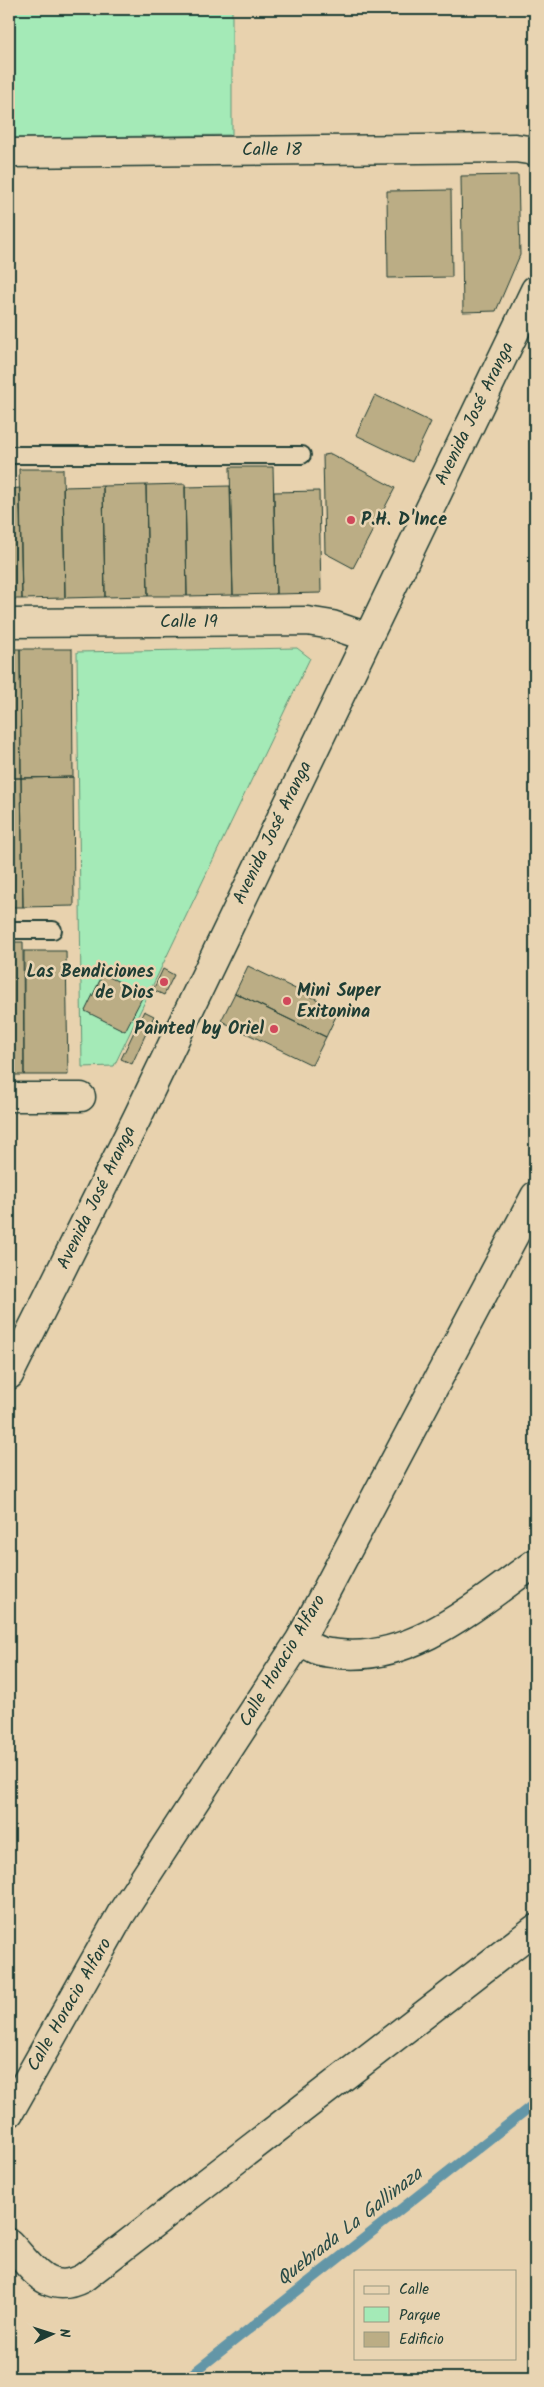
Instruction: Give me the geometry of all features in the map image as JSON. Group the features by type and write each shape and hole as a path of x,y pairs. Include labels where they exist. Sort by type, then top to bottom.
{"street":[{"name":"Calle 18","path":"9,153 505,148 535,151"},
{"name":"Avenida José Aranga","path":"9,1375 137,1118 535,290"},
{"name":"Calle 19","path":"9,623 307,621 332,624 367,637"},
{"path":"9,1097 81,1097"},
{"name":"Calle Horacio Alfaro","path":"9,2113 121,1914 300,1640 535,1196"},
{"path":"300,1640 321,1652 356,1656 388,1652 424,1637 459,1617 535,1563"},
{"path":"9,2243 43,2278 52,2284 61,2286 72,2284 83,2278 535,1929"}],"lane":[{"path":"9,456 302,455"},
{"path":"9,930 53,930"}],"green space":[{"path":"9,9 232,9 232,135 9,138"},
{"path":"297,648 310,658 114,1066 82,1067 77,652"}],"building":[{"path":"518,175 520,255 496,311 463,312 461,176"},
{"path":"451,190 452,277 388,278 387,191"},
{"path":"375,395 431,422 412,462 356,435"},
{"name":"P.H. D'Ince","path":"331,454 395,488 353,568 325,553 323,455"},
{"path":"230,467 273,467 276,594 233,595"},
{"path":"19,469 63,469 65,598 22,599"},
{"path":"185,484 187,596 148,596 146,485"},
{"path":"146,485 148,596 105,597 103,486"},
{"path":"103,486 105,597 65,598 63,487"},
{"path":"230,486 233,595 187,596 185,487"},
{"path":"20,488 22,599 9,599 9,489"},
{"path":"319,491 321,593 276,594 274,492"},
{"path":"9,649 20,649 21,778 9,778"},
{"path":"20,649 72,649 73,777 21,778"},
{"path":"73,777 74,906 23,907 21,778"},
{"path":"9,778 21,778 23,907 9,907"},
{"path":"9,942 23,942 24,1075 9,1075"},
{"path":"24,951 66,951 68,1075 24,1075"},
{"name":"Mini Super Exitonina","path":"248,966 339,1010 326,1037 235,993"},
{"name":"Las Bendiciones de Dios","path":"163,969 174,975 164,995 153,990"},
{"path":"103,974 144,994 125,1031 85,1011"},
{"name":"Painted by Oriel","path":"235,993 326,1037 312,1065 221,1021"},
{"path":"144,1011 154,1016 132,1064 121,1059"}],"waterway":[{"name":"Quebrada La Gallinaza","path":"187,2378 535,2103"}],"place":[{"name":"P.H. D'Ince","path":"351,520"},
{"name":"Las Bendiciones de Dios","path":"164,982"},
{"name":"Mini Super Exitonina","path":"287,1001"},
{"name":"Painted by Oriel","path":"274,1029"}]}
